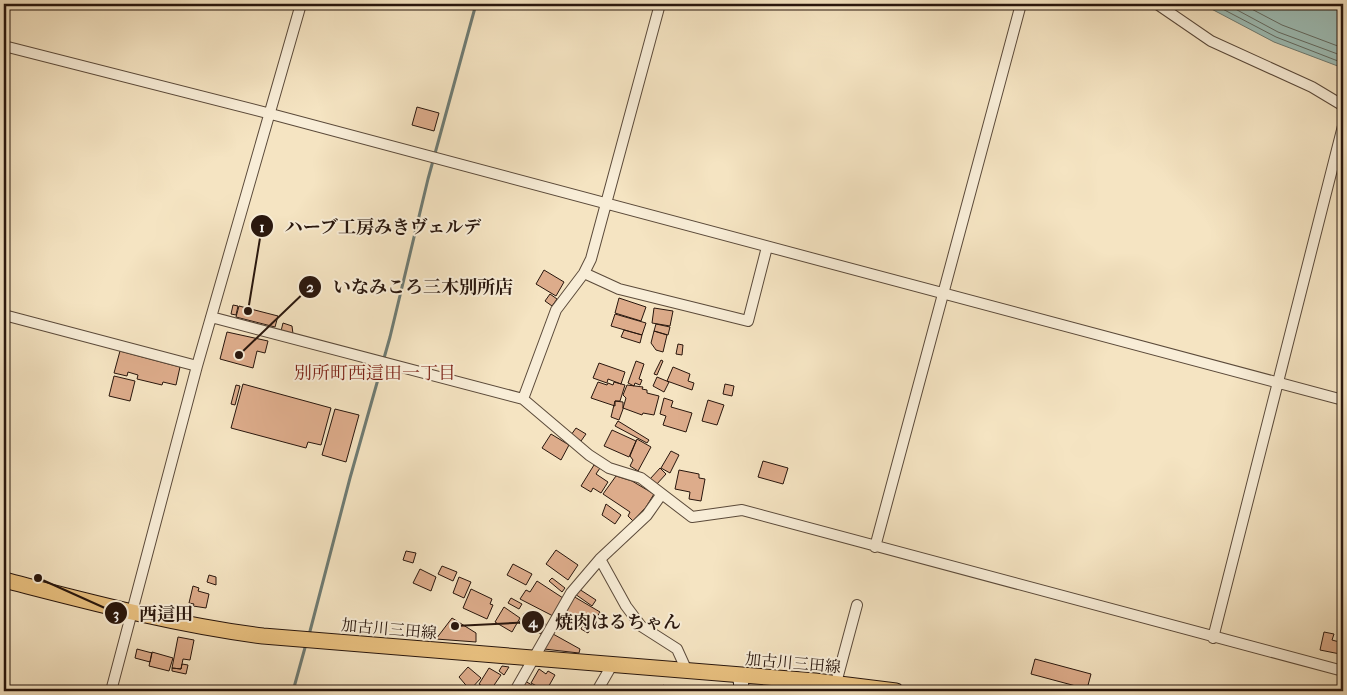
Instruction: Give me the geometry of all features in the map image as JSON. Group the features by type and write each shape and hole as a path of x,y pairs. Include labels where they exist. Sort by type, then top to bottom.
{"main road":[{"name":"加古川三田線","path":"4,580 192,626 263,636 836,683 896,691"}],"street":[{"path":"112,691 197,366 271,114 301,4"},
{"path":"523,399 556,310 584,273 591,259 660,4"},
{"path":"876,547 1021,4"},
{"path":"1157,4 1211,41 1312,87 1343,106"},
{"path":"4,46 271,114 767,248 1343,400"},
{"path":"1214,638 1280,384 1343,126"},
{"path":"584,273 619,289 748,321 767,248"},
{"path":"4,314 197,366"},
{"path":"211,317 523,399 589,455 608,468 641,478 692,517 742,510 1214,638 1343,671"},
{"path":"515,691 571,593 600,559 647,515 661,494"},
{"path":"600,559 626,606 640,626 677,649 688,671"},
{"path":"836,683 857,605"},
{"path":"597,691 612,665"},
{"path":"740,676 742,691"}],"water":[{"path":"1202,4 1343,4 1343,68 1274,42"}],"building":[{"path":"417,107 439,113 434,131 412,125"},
{"path":"544,270 564,282 556,296 536,284"},
{"path":"550,294 557,299 552,306 545,301"},
{"path":"619,298 646,307 641,321 615,313"},
{"path":"233,305 238,306 236,315 231,314"},
{"path":"239,306 278,316 275,327 236,317"},
{"path":"654,308 673,311 670,326 652,323"},
{"path":"615,314 646,323 642,335 611,326"},
{"path":"283,323 292,326 293,334 281,331"},
{"path":"656,324 670,327 668,335 654,331"},
{"path":"624,330 642,335 640,343 621,337"},
{"path":"654,331 667,335 663,352 656,350 651,343"},
{"path":"227,332 268,341 265,353 257,351 253,368 220,359"},
{"path":"678,344 683,345 682,355 676,354"},
{"path":"120,351 180,367 176,385 163,382 162,385 137,379 138,375 128,372 127,376 114,373"},
{"path":"661,360 663,361 657,375 654,374"},
{"path":"636,361 644,364 639,379 642,380 640,385 635,383 634,386 628,383"},
{"path":"599,363 625,372 621,384 608,379 607,383 593,378"},
{"path":"673,367 690,374 688,381 694,383 692,390 667,381"},
{"path":"114,376 135,381 130,401 109,396"},
{"path":"657,377 669,382 664,392 653,386"},
{"path":"598,382 607,385 608,383 613,385 614,382 625,385 620,401 615,401 615,406 591,398"},
{"path":"243,384 331,408 321,445 308,442 306,448 231,428"},
{"path":"725,384 734,386 732,396 723,394"},
{"path":"236,385 240,386 235,405 231,404"},
{"path":"627,385 643,387 642,389 647,390 647,393 659,396 654,415 643,413 642,415 623,408 626,398 623,395"},
{"path":"664,398 673,401 671,407 692,413 686,432 663,425 666,416 660,414"},
{"path":"708,400 724,405 717,425 702,421"},
{"path":"615,401 623,402 623,409 619,420 611,417"},
{"path":"335,409 359,415 346,462 322,455"},
{"path":"618,421 649,440 647,443 615,426"},
{"path":"576,428 586,434 581,441 571,435"},
{"path":"612,430 636,441 629,457 604,446"},
{"path":"551,434 569,445 561,460 542,448"},
{"path":"637,439 651,447 638,471 630,466 633,460 630,456"},
{"path":"671,451 679,455 670,473 661,468"},
{"path":"763,461 788,468 783,484 758,477"},
{"path":"594,465 600,468 596,474 608,482 601,493 593,488 591,492 581,486"},
{"path":"660,468 666,474 656,485 650,479"},
{"path":"679,470 699,474 699,478 705,479 701,501 689,499 690,492 675,489"},
{"path":"616,476 632,481 654,494 646,507 633,521 628,516 630,512 603,494"},
{"path":"606,504 621,515 615,524 602,515"},
{"path":"556,550 578,565 568,580 546,564"},
{"path":"406,551 416,553 413,563 403,560"},
{"path":"513,564 532,574 526,585 507,575"},
{"path":"442,566 457,572 453,581 438,574"},
{"path":"420,569 436,577 431,591 413,583"},
{"path":"209,575 216,577 216,585 207,582"},
{"path":"459,577 471,582 464,598 453,593"},
{"path":"552,578 565,588 562,592 549,581"},
{"path":"537,581 563,598 553,616 520,599 526,590 530,592"},
{"path":"193,586 199,588 198,591 209,594 206,608 193,606 194,604 189,603"},
{"path":"471,589 492,599 490,604 493,605 487,619 463,608"},
{"path":"579,589 596,600 592,606 575,594"},
{"path":"573,596 600,612 588,633 581,629 583,625 563,614"},
{"path":"511,598 522,604 519,609 508,603"},
{"path":"504,607 520,618 512,632 495,622"},
{"path":"524,613 546,624 541,634 519,623"},
{"path":"452,618 476,633 476,642 436,639"},
{"path":"1324,632 1334,634 1332,640 1343,643 1340,654 1320,650"},
{"path":"553,634 580,649 579,653 544,649"},
{"path":"178,637 194,640 190,660 183,659 181,669 172,668"},
{"path":"137,649 152,653 150,662 135,658"},
{"path":"152,652 173,658 169,671 149,666"},
{"path":"1035,659 1091,674 1087,689 1031,674"},
{"path":"182,664 188,665 186,674 172,671 172,668 181,669"},
{"path":"502,666 509,667 504,675 499,671"},
{"path":"468,667 481,678 470,690 459,677"},
{"path":"489,668 501,675 490,691 479,684"},
{"path":"539,669 546,674 548,671 555,675 546,691 531,683"},
{"path":"525,681 537,688 535,691 523,685"},
{"path":"663,685 672,691 658,691"}],"waterway":[{"path":"309,635 350,478 390,337 428,179 476,4"},
{"path":"293,691 306,644"}],"place":[{"name":"ハーブ工房みきヴェルデ","path":"248,311"},
{"name":"いなみころ三木別所店","path":"239,355"},
{"name":"西這田","path":"38,578"},
{"name":"焼肉はるちゃん","path":"455,626"}],"district":[{"name":"別所町西這田一丁目","path":"375,373"}]}
